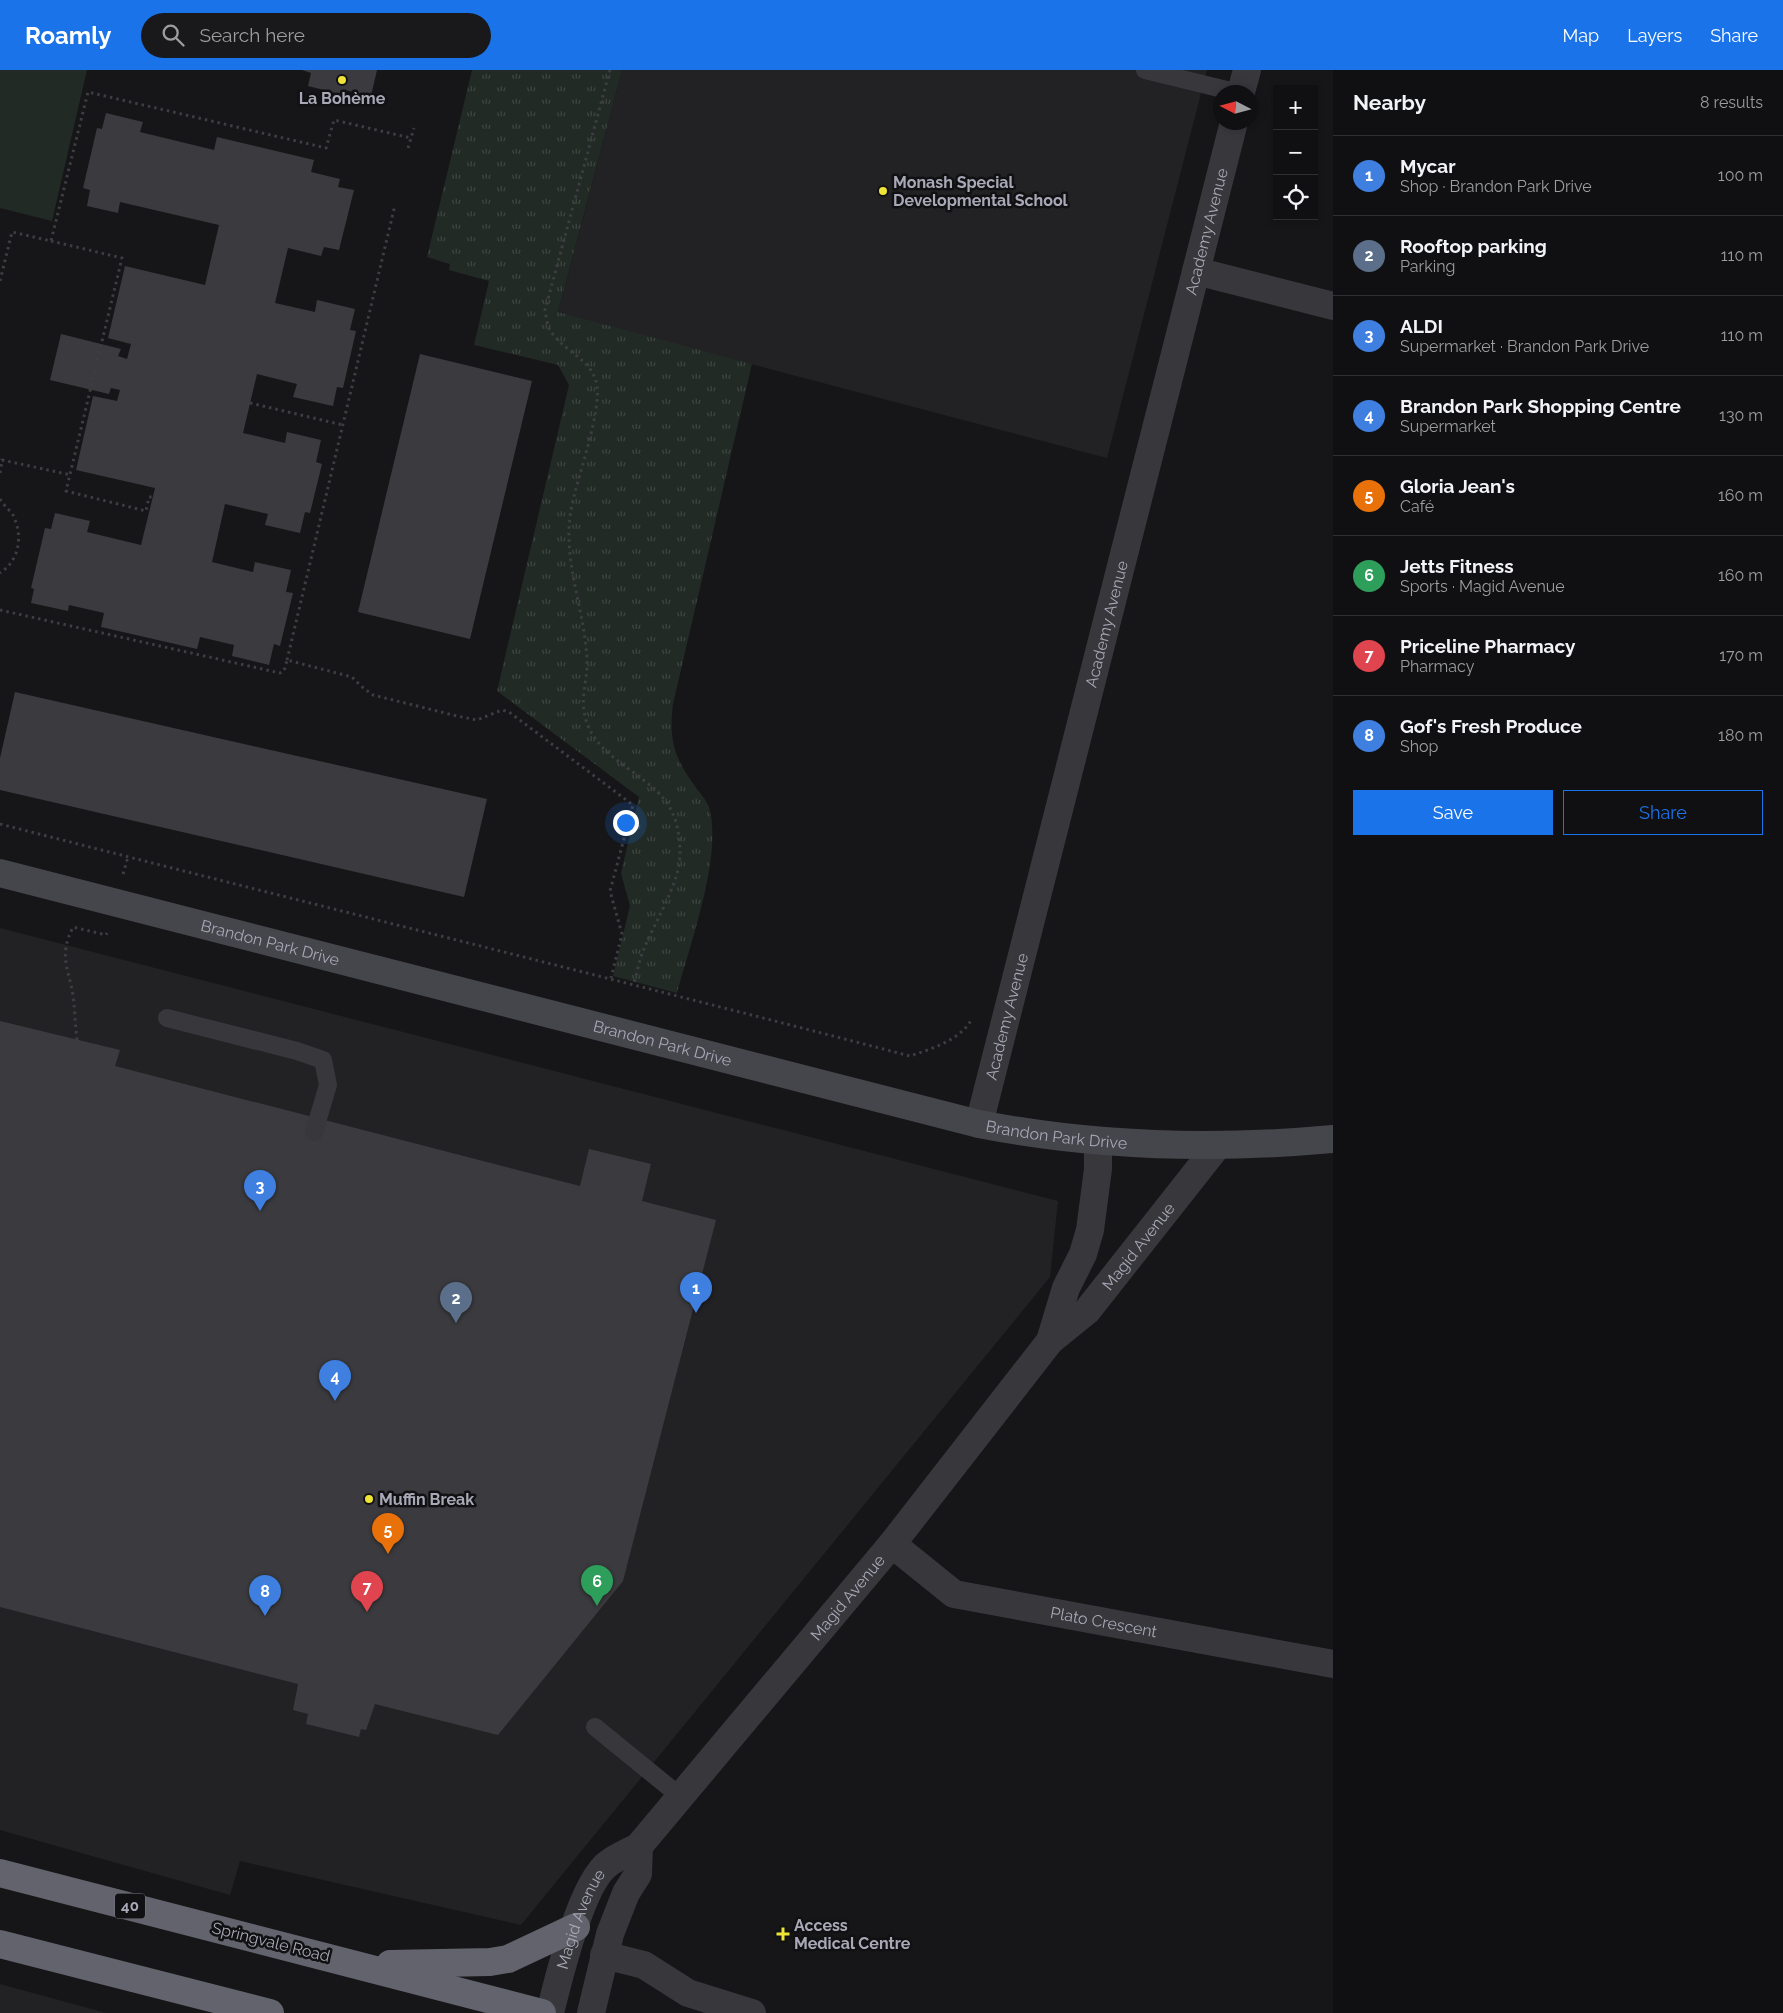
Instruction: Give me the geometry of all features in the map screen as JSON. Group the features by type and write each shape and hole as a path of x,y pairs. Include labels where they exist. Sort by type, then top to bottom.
{"highway":[{"name":"Springvale Road","path":"0,1873 542,2013"},
{"path":"356,1964 502,1960 524,1953 576,1927"},
{"path":"0,1944 270,2013"}],"street":[{"path":"1243,85 1247,70"},
{"name":"Academy Avenue","path":"979,1124 1232,130"},
{"path":"1196,271 1333,306"},
{"name":"Brandon Park Drive","path":"0,873 979,1124 1098,1141 1178,1147 1333,1140"},
{"name":"Magid Avenue","path":"1050,1341 1066,1288 1084,1254 1090,1230 1098,1169 1098,1141"},
{"name":"Magid Avenue","path":"550,2013 576,1927 600,1872 608,1863 640,1846 892,1544 1050,1341 1087,1311 1218,1145"},
{"name":"Plato Crescent","path":"892,1544 954,1594 1333,1664"},
{"name":"Magid Avenue","path":"590,2013 604,1955 617,1913 638,1874 640,1846"},
{"path":"604,1955 644,1965 688,1994 752,2013"}],"lane":[{"path":"1145,70 1213,86"},
{"path":"167,1018 297,1050 323,1060 328,1085 314,1132"},
{"path":"595,1727 681,1796"}],"path":[{"path":"610,70 545,310 550,329 585,362 596,382 597,403 570,511 569,534 587,661 583,701 585,717 592,733 604,748 664,799 674,814 681,854 667,901 642,952 634,984"},
{"path":"51,240 88,92 326,148 334,120 411,138"},
{"path":"408,148 414,128"},
{"path":"0,610 280,673 284,671 395,206"},
{"path":"0,281 12,232 122,258 66,491 146,511 149,497 152,497"},
{"path":"250,403 342,425"},
{"path":"0,473 1,460 71,475"},
{"path":"0,499 12,514 19,534 14,558 7,568 0,573"},
{"path":"287,660 352,677 373,695 457,716 477,720 502,710 509,712 633,805 610,891 622,934 611,978"},
{"path":"0,824 611,978 910,1056 936,1047 961,1031 972,1020 974,1011"},
{"path":"76,1040 73,995 64,961 69,935 73,927 106,935 128,856"}],"shaded area":[{"name":"Monash Special Developmental School","path":"622,70 1207,70 1107,458 558,313"},
{"path":"0,928 1058,1201 1050,1277 521,1925 240,1861 230,1895 0,1830"},
{"path":"0,1984 106,2013 0,2013"}],"green space":[{"path":"0,70 87,70 52,221 0,208"},
{"path":"472,70 622,70 558,312 752,364 673,704 672,736 674,745 680,763 708,804 712,827 712,849 703,900 677,993 613,976 630,906 621,873 639,797 497,691 569,385 558,365 474,345 489,281 449,270 450,264 427,257"}],"building":[{"name":"La Bohème","path":"302,70 377,70 371,96 345,90 344,95 308,86 311,73"},
{"path":"106,113 143,122 140,132 214,150 217,137 314,160 311,172 340,179 338,187 354,190 339,250 324,247 321,256 288,248 275,303 315,312 317,300 355,309 350,330 356,331 343,388 337,387 333,406 293,397 297,384 257,374 243,433 285,443 287,432 321,440 316,462 322,464 310,513 305,512 300,533 265,525 268,514 225,504 212,562 253,572 255,562 291,570 286,592 293,593 280,646 274,644 269,665 232,656 234,645 200,637 197,649 101,627 104,613 69,605 68,611 31,603 34,589 31,588 45,528 51,529 55,513 90,521 87,532 141,545 155,488 76,470 93,396 117,401 120,390 111,388 109,394 50,380 61,334 121,349 118,356 127,359 131,344 108,338 125,266 205,285 219,225 120,202 118,213 87,206 90,190 83,188 97,128 102,129"},
{"path":"420,354 532,381 470,639 358,612"},
{"path":"15,692 487,799 464,897 0,790 0,758"},
{"path":"0,1021 120,1050 115,1066 580,1186 589,1149 651,1164 642,1201 716,1220 623,1581 498,1735 375,1704 366,1730 361,1729 359,1737 306,1724 308,1714 293,1710 298,1684 0,1607"}],"place":[{"name":"La Bohème","path":"342,80"},
{"name":"Monash Special Developmental School","path":"883,191"},
{"name":"ALDI","path":"260,1211"},
{"name":"Mycar","path":"696,1313"},
{"name":"Rooftop parking","path":"456,1323"},
{"name":"Brandon Park Shopping Centre","path":"335,1401"},
{"name":"Muffin Break","path":"369,1499"},
{"name":"Gloria Jean's","path":"388,1554"},
{"name":"Jetts Fitness","path":"597,1606"},
{"name":"Priceline Pharmacy","path":"367,1612"},
{"name":"Gof's Fresh Produce","path":"265,1616"},
{"name":"Access Medical Centre","path":"783,1934"}]}
